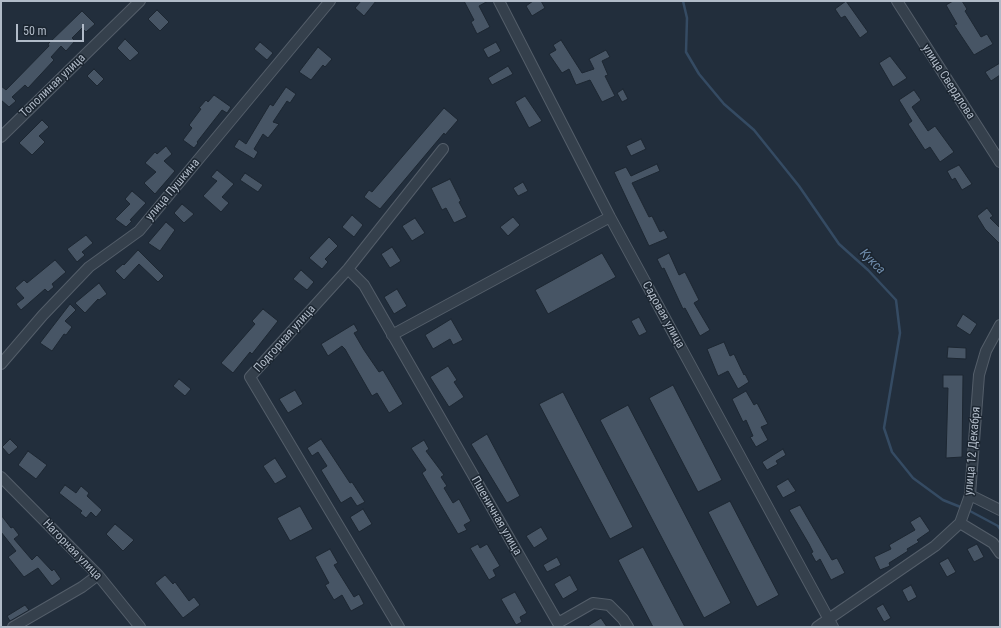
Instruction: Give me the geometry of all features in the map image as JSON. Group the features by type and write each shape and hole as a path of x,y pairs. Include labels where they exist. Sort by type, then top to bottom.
{"street":[{"name":"Тополиная улица","path":"1,137 140,1"},
{"name":"улица Пушкина","path":"1,364 43,315 89,268 140,231 330,1"},
{"name":"Садовая улица","path":"499,1 610,217 831,623"},
{"name":"улица Свердлова","path":"897,1 1000,162"},
{"name":"Подгорная улица","path":"399,627 250,377 348,269 443,149"},
{"path":"392,335 610,217"},
{"name":"Пшеничная улица","path":"348,269 364,285 554,625 593,603 609,605 623,619 628,627"},
{"name":"улица 12 Декабря","path":"817,627 831,623 935,546 962,519 969,499 980,375 986,351 1000,325"},
{"name":"Нагорная улица","path":"1,477 98,575 140,627"},
{"path":"969,499 1000,510"},
{"path":"962,519 993,543 1000,553"},
{"path":"14,627 82,587 98,575"}],"building":[{"path":"361,1 376,1 364,16 355,8"},
{"path":"464,1 488,1 479,6 490,27 477,34 471,22 474,20"},
{"path":"533,1 541,1 545,8 532,16 526,6"},
{"path":"846,1 868,32 860,38 845,16 841,18 835,9"},
{"path":"953,1 962,1 967,9 965,11 981,37 987,34 993,44 974,55 954,25 957,24 946,5"},
{"path":"157,10 169,22 160,31 148,19"},
{"path":"82,11 95,24 86,32 82,28 72,38 75,41 66,51 61,46 51,57 54,60 28,88 25,85 12,97 16,101 9,107 1,100 1,86 6,90 49,46 48,44"},
{"path":"125,39 139,53 130,61 117,48"},
{"path":"561,40 582,73 594,69 589,59 606,50 610,57 602,61 608,75 605,76 615,96 602,102 590,80 576,85 569,69 562,73 549,54 556,50 553,45"},
{"path":"260,42 273,53 267,60 254,49"},
{"path":"496,42 501,51 488,58 483,49"},
{"path":"318,47 332,59 325,67 323,65 311,80 299,72"},
{"path":"890,56 907,78 893,87 879,63"},
{"path":"1000,63 1000,75 991,81 985,72"},
{"path":"508,66 513,74 492,85 488,78"},
{"path":"94,69 104,79 97,86 87,76"},
{"path":"286,87 296,94 290,103 287,101 273,122 279,124 268,138 263,134 254,149 258,152 254,159 234,147 239,139 246,144 270,104 273,106"},
{"path":"623,89 628,99 622,102 617,93"},
{"path":"914,90 921,100 912,107 928,131 935,126 954,152 940,162 930,147 925,150 908,124 912,121 899,100"},
{"path":"214,95 231,107 227,113 222,110 194,148 183,140 192,128 189,125 201,109 199,108 206,100 208,102"},
{"path":"525,96 542,121 529,128 515,102"},
{"path":"444,108 458,120 445,135 444,133 380,209 364,197 369,190 372,192"},
{"path":"42,120 49,127 39,136 45,142 32,155 19,143"},
{"path":"641,139 646,149 631,156 626,146"},
{"path":"166,146 172,154 164,161 175,171 155,194 144,183 156,172 145,163 155,152 157,154"},
{"path":"657,164 660,171 632,183 649,217 652,216 660,232 664,230 668,238 649,246 614,172 626,167 631,176"},
{"path":"959,165 972,184 962,190 955,178 952,180 947,171"},
{"path":"217,170 234,184 222,197 229,203 221,212 203,196 217,181 211,177"},
{"path":"245,173 263,185 258,192 240,180"},
{"path":"450,179 467,217 454,223 446,208 442,210 431,188"},
{"path":"523,182 528,191 518,196 513,188"},
{"path":"132,191 146,203 130,220 132,221 126,227 115,219 130,204 125,199"},
{"path":"182,204 194,214 184,223 174,213"},
{"path":"987,208 993,216 990,218 1000,228 1000,244 985,229 977,216"},
{"path":"352,215 363,225 354,237 342,227"},
{"path":"513,217 520,225 508,236 500,227"},
{"path":"415,218 425,233 412,241 402,226"},
{"path":"166,222 175,230 160,251 148,243"},
{"path":"86,235 93,243 82,252 85,255 77,262 67,249"},
{"path":"329,237 338,246 325,259 328,262 322,269 309,258"},
{"path":"392,247 401,261 390,268 381,254"},
{"path":"138,250 164,276 158,282 139,264 124,280 115,271 123,264 124,265"},
{"path":"602,253 616,277 548,314 535,290"},
{"path":"669,253 679,275 685,272 699,300 694,303 710,330 700,336 685,308 683,309 664,268 662,269 657,259"},
{"path":"55,260 66,272 52,284 54,287 48,292 45,289 21,310 16,304 24,298 15,288 24,280 27,283"},
{"path":"301,270 314,282 307,290 293,279"},
{"path":"99,283 107,294 99,300 98,299 85,313 75,303"},
{"path":"397,289 407,306 394,314 384,297"},
{"path":"70,304 76,310 65,321 72,327 66,335 64,334 52,351 40,343"},
{"path":"263,309 278,321 252,354 250,352 233,373 221,363 255,324 252,321"},
{"path":"963,314 977,324 970,335 956,326"},
{"path":"639,317 647,332 639,336 631,321"},
{"path":"451,319 463,340 453,345 450,339 433,349 425,335"},
{"path":"354,324 358,331 354,333 364,350 379,372 383,370 403,404 389,413 377,393 372,396 345,349 342,346 328,356 321,344"},
{"path":"724,342 730,356 734,354 749,382 738,389 728,371 718,376 707,349"},
{"path":"948,347 966,348 966,359 947,358"},
{"path":"448,366 457,380 454,382 464,397 449,407 430,377"},
{"path":"943,375 963,375 962,457 946,458 948,388 943,388"},
{"path":"179,379 191,389 185,396 173,386"},
{"path":"673,385 722,480 698,492 649,398"},
{"path":"295,390 303,404 288,413 279,399"},
{"path":"746,391 754,405 757,403 768,424 761,427 768,440 756,447 750,437 753,436 746,420 743,422 732,399"},
{"path":"563,392 633,527 610,539 539,404"},
{"path":"628,405 731,603 704,618 600,420"},
{"path":"487,434 520,496 507,503 471,444"},
{"path":"10,439 18,447 9,455 2,447"},
{"path":"321,439 350,483 352,482 365,502 357,506 351,497 341,503 321,470 327,466 318,452 312,456 307,448"},
{"path":"424,440 429,449 426,451 444,475 441,477 447,486 444,488 453,503 459,499 471,521 464,525 467,530 458,534 422,473 426,470 411,448"},
{"path":"783,449 786,455 776,461 778,464 767,470 762,462"},
{"path":"28,451 47,465 36,479 18,465"},
{"path":"275,458 287,477 275,484 263,466"},
{"path":"788,479 796,491 783,498 776,486"},
{"path":"65,485 76,493 81,486 89,493 87,496 102,510 96,517 91,512 86,518 80,513 82,511 59,493"},
{"path":"730,501 779,595 757,607 708,512"},
{"path":"800,505 832,560 837,558 845,573 831,580 820,559 816,562 811,553 813,552 809,544 789,510"},
{"path":"300,506 313,529 290,541 277,518"},
{"path":"363,509 372,524 359,532 350,517"},
{"path":"1,515 11,528 13,527 19,535 14,539 32,560 37,555 52,571 54,569 61,579 52,586 38,568 24,577 8,557 16,551 1,532"},
{"path":"920,516 930,531 917,540 919,542 907,549 908,551 889,563 890,566 880,570 874,557 891,549 889,545 915,530 910,522"},
{"path":"115,524 134,540 123,551 106,534"},
{"path":"541,527 548,539 534,548 526,536"},
{"path":"478,544 480,548 487,544 500,566 493,570 496,576 489,580 470,548"},
{"path":"977,544 984,557 974,562 967,549"},
{"path":"643,547 685,627 653,627 618,560"},
{"path":"330,549 338,563 334,565 354,597 359,594 364,604 351,611 342,595 334,600 325,585 329,583 315,557"},
{"path":"557,557 561,565 547,572 543,565"},
{"path":"948,558 956,572 947,577 939,563"},
{"path":"165,575 173,584 175,582 189,601 194,597 200,605 183,618 155,583"},
{"path":"570,575 578,590 563,599 554,584"},
{"path":"911,585 917,597 908,602 902,590"},
{"path":"515,592 527,613 520,617 522,622 516,625 501,599"},
{"path":"883,604 891,618 884,622 876,608"},
{"path":"25,605 29,610 10,621 7,616"},
{"path":"601,618 607,627 586,627"}],"waterway":[{"name":"Кукса","path":"683,1 687,18 686,52 699,74 724,104 754,130 799,186 839,244 868,270 896,300 900,333 884,428 892,452 913,478 943,500 963,508"},
{"name":"Кукса","path":"968,510 998,526 1000,529"}]}
